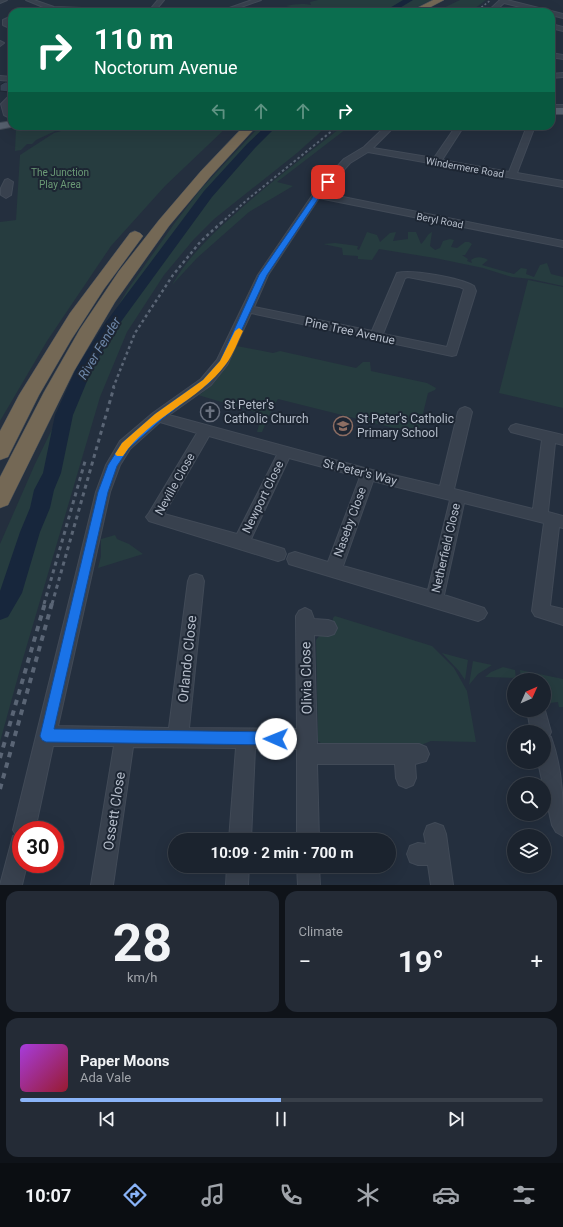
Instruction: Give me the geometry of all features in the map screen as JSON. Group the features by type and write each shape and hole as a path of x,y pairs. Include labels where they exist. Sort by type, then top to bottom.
{"highway":[{"path":"425,8 444,1"},
{"path":"433,8 444,1"},
{"path":"0,452 21,409 70,326 124,250 179,183 233,130"},
{"path":"0,499 73,356 129,268 171,212 214,163 247,130"}],"main road":[{"path":"0,126 8,117"}],"street":[{"path":"0,1 4,0"},
{"path":"29,0 46,8"},
{"path":"154,8 161,0"},
{"path":"229,8 258,0"},
{"path":"518,5 530,0"},
{"path":"495,8 503,1 525,8"},
{"path":"8,20 4,21 5,24 8,25"},
{"path":"557,56 563,49"},
{"path":"8,101 5,104 8,117"},
{"path":"26,821 103,492 113,465 125,445 158,416 206,382 224,362 263,275 317,195 347,161 367,149 387,130"},
{"path":"436,162 457,130"},
{"path":"512,175 529,130"},
{"name":"Windermere Road","path":"367,149 563,184"},
{"name":"Beryl Road","path":"317,195 563,244"},
{"name":"Pine Tree Avenue","path":"248,309 376,336 452,352 471,290 468,286 463,284 408,274 401,275 376,336"},
{"name":"Netherfield Close","path":"434,600 465,412"},
{"name":"St Peter's Way","path":"158,416 205,431 368,474 552,519"},
{"path":"516,429 563,440"},
{"name":"Neville Close","path":"202,532 154,517 205,431"},
{"path":"549,437 552,519 541,611 563,617"},
{"name":"Newport Close","path":"241,542 285,452"},
{"name":"Naseby Close","path":"333,570 368,474"},
{"name":"Newport Close","path":"202,532 241,542 278,554"},
{"name":"Naseby Close","path":"295,559 409,592"},
{"name":"Orlando Close","path":"178,737 196,581"},
{"name":"Netherfield Close","path":"409,592 478,613"},
{"name":"Olivia Close","path":"308,833 305,621 328,628"},
{"path":"46,736 246,738 307,747 412,754 406,778"},
{"name":"Ossett Close","path":"102,885 125,737"},
{"path":"240,833 246,738"},
{"path":"550,769 563,825"},
{"path":"435,834 428,855 442,885"},
{"path":"11,885 14,873"},
{"path":"237,885 238,873"},
{"path":"308,873 309,885"}],"green space":[{"path":"318,0 432,0 415,8 295,8 286,6 302,4 311,5 310,2"},
{"path":"460,0 486,0 475,8 443,8"},
{"path":"16,130 57,130 36,140 32,144 27,144 21,150 15,151"},
{"name":"The Junction Play Area","path":"65,130 224,130 165,186 111,246 47,341 0,421 0,222 16,220 20,155 54,133"},
{"path":"256,130 323,130 297,153 214,219 194,239 164,275 127,332 100,397 0,742 0,544 35,464 83,366 128,289 201,189"},
{"path":"338,130 345,130 277,182 293,186 249,212 197,258 172,285 185,265 200,247 274,180"},
{"path":"367,232 377,235 380,242 390,233 396,232 393,241 408,239 408,232 416,232 421,244 432,232 430,246 435,250 440,248 443,241 450,239 454,240 451,247 457,248 465,242 469,242 472,244 465,255 462,255 468,259 467,261 472,263 471,260 477,257 484,258 488,260 482,265 514,274 521,268 527,269 526,274 534,277 540,265 547,263 551,274 563,277 563,286 531,279 512,277 483,268 435,258 379,249 372,260 358,259 358,256 343,255 342,248 323,244 335,243 358,246 357,249 359,250"},
{"path":"528,280 563,287 563,408 499,393"},
{"path":"237,346 273,353 280,351 356,368 363,362 370,362 371,371 427,383 436,388 428,393 418,434 278,399 262,432 257,432 262,414 198,395 202,393 225,368"},
{"path":"115,535 117,539 129,544 143,554 98,568 101,556 101,539"},
{"path":"335,616 432,646 454,668 467,691 476,742 431,741 421,745 325,746 318,741 316,640 320,635 333,634 333,618"},
{"path":"442,653 468,660 465,680 459,671"},
{"path":"473,661 492,665 478,674 469,685"},
{"path":"503,667 515,670 515,673 507,673 507,678 485,677 491,672"},
{"path":"520,670 534,673 520,673"},
{"path":"551,676 563,679 563,707 559,707 558,702 551,703"}],"building":[{"path":"8,82 8,92 0,91 0,85"}],"waterway":[{"name":"River Fender","path":"394,8 409,0"},
{"name":"River Fender","path":"0,610 11,593 30,532 40,508 44,490 52,473 64,415 85,367 108,329 208,194 251,146 268,130"}],"railway":[{"path":"480,8 491,0"},
{"path":"221,223 248,199 333,130"},
{"path":"113,388 135,333 173,275 201,241 222,222"},
{"path":"52,604 114,387"},
{"path":"44,604 86,458"},
{"path":"0,758 45,603"},
{"path":"0,789 52,603"}],"slow traffic":[{"path":"120,454 125,445 158,416 206,382 224,362 239,331"}],"place":[{"name":"St Peter's Catholic Church","path":"210,412"},
{"name":"St Peter's Catholic Primary School","path":"343,426"}],"route":[{"path":"276,739 46,736 103,492 113,465 125,445 158,416 206,382 224,362 263,275 317,195 328,182"}]}
